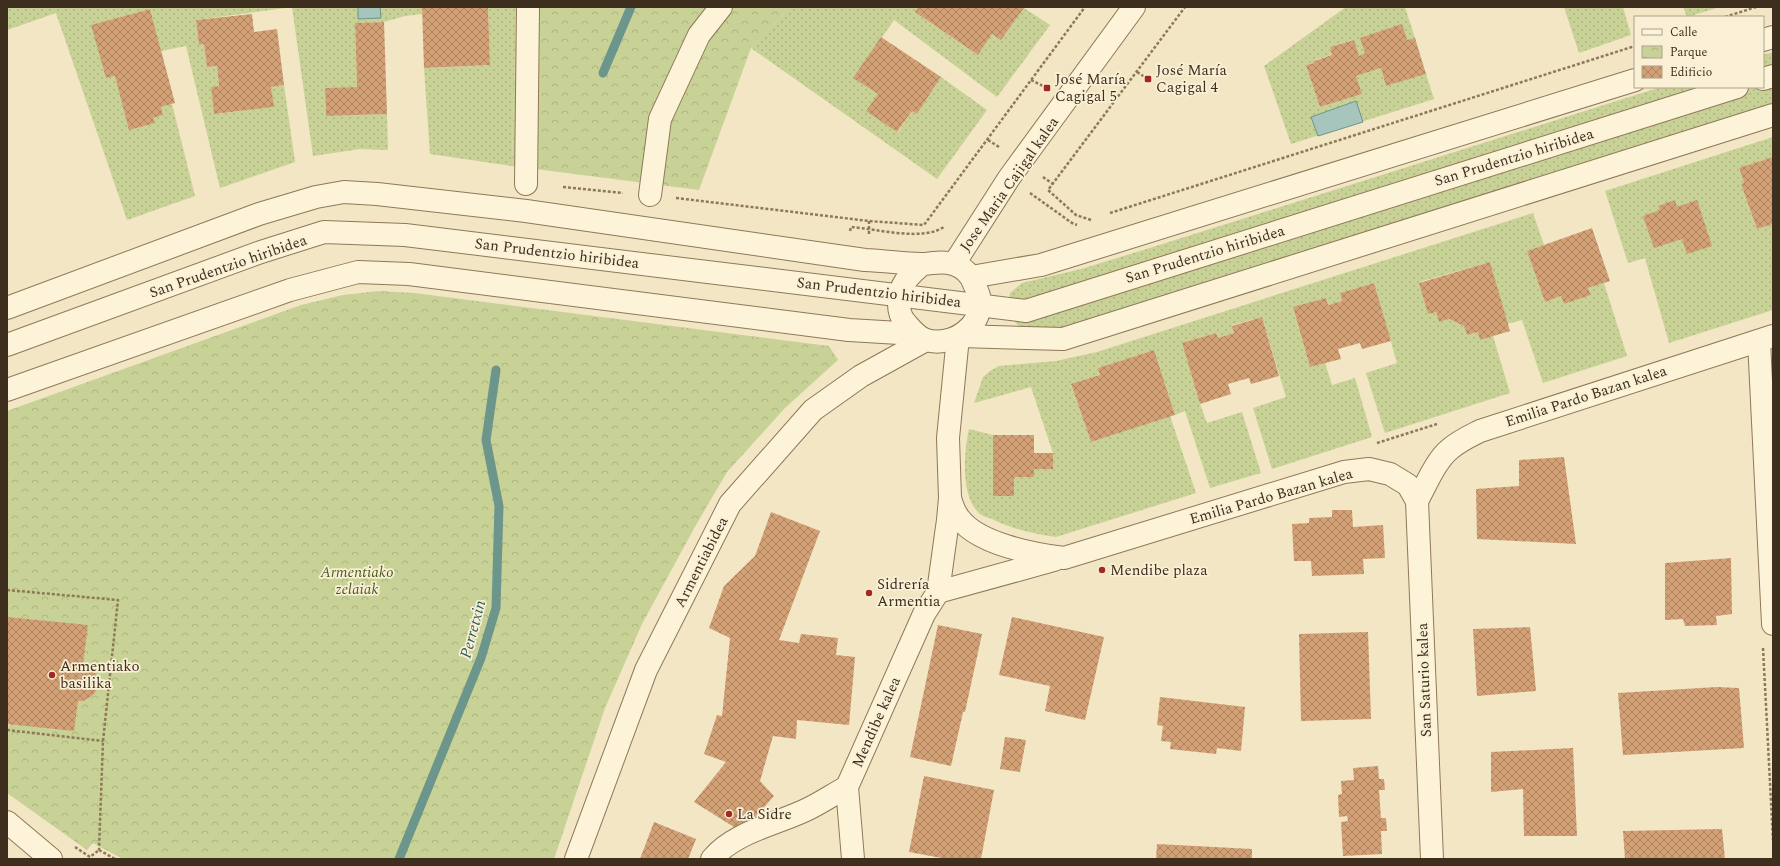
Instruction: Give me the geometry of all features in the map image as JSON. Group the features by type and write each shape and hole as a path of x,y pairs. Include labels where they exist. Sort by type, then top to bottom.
{"street":[{"path":"526,184 528,7"},
{"path":"650,195 660,119 699,35 721,7"},
{"name":"Jose Maria Cajigal kalea","path":"954,264 1009,178 1134,7"},
{"name":"San Prudentzio hiribidea","path":"972,277 1041,265 1103,234 1634,80"},
{"name":"San Prudentzio hiribidea","path":"7,345 261,252 324,232 406,235 1026,311 1735,88"},
{"path":"7,390 290,290 358,272 408,274 849,330 921,337 943,342 959,337 1063,340 1773,115"},
{"name":"San Prudentzio hiribidea","path":"7,308 259,214 316,196 344,192 377,194 526,211 846,256 865,260 922,264 940,261 954,264"},
{"path":"921,337 903,320 899,304 900,295 905,281 922,264"},
{"path":"950,498 948,438 959,337 969,329 975,320 979,305 979,296 972,277 954,264"},
{"name":"Armentiabidea","path":"576,859 646,670 730,504 813,410 860,376 921,337"},
{"path":"1766,339 1768,633"},
{"name":"Emilia Pardo Bazan kalea","path":"1417,501 1434,469 1449,450 1465,438 1480,431 1766,339"},
{"name":"Emilia Pardo Bazan kalea","path":"950,498 959,518 973,531 1000,544 1035,554 1064,558 1344,472 1369,469 1390,474 1408,485 1417,501"},
{"name":"Mendibe kalea","path":"853,859 847,787 924,614 938,592 950,498"},
{"name":"San Saturio kalea","path":"1417,501 1432,859"},
{"path":"938,592 1064,558"},
{"path":"712,859 732,843 766,825 809,809 847,787"},
{"path":"7,822 50,859"}],"path":[{"path":"526,184 650,195 869,221 924,225 1085,7"},
{"path":"1185,7 1048,190 1076,215 1089,220 1096,218 1634,46"},
{"path":"1728,16 1756,7"},
{"path":"1137,72 1148,78"},
{"path":"1031,80 1047,88"},
{"path":"1009,178 1072,223 1103,234"},
{"path":"1096,218 1103,234"},
{"path":"846,256 851,227 919,235 939,231 949,224"},
{"path":"1373,445 1439,423"},
{"path":"7,590 118,600 103,741 99,850 115,859"},
{"path":"1768,633 1773,840"},
{"path":"7,730 103,741"}],"green space":[{"path":"7,7 292,7 196,20 199,45 204,44 207,67 217,66 219,86 211,87 214,114 273,107 271,87 284,85 295,162 220,188 186,46 161,51 150,9 92,25 106,78 115,76 154,123 153,118 163,115 161,107 172,104 195,196 127,220 56,13 7,30"},
{"path":"292,7 422,7 422,14 405,16 384,22 355,23 357,87 325,89 326,116 387,114 388,150 360,149 313,156"},
{"path":"488,7 516,7 512,166 430,154 424,68 490,65"},
{"path":"516,7 790,7 751,48 699,190 512,166"},
{"path":"790,7 918,7 915,12 978,55 992,34 1001,40 1024,8 1050,25 997,97 894,20 854,78 878,94 867,111 898,132 912,111 917,114 941,77 987,110 937,179 751,48"},
{"path":"1346,7 1405,7 1415,38 1359,56 1353,40 1330,47 1332,55 1314,60 1314,63 1306,65 1320,107 1361,94 1356,76 1381,68 1386,86 1426,74 1434,99 1291,144 1264,66"},
{"path":"1564,7 1623,7 1631,35 1579,53"},
{"path":"1683,7 1720,7 1690,16 1687,16"},
{"path":"1773,52 1773,105 1057,330 1022,330 1012,317 1009,305 1010,293 1022,283 1081,269 1153,247 1658,88 1764,88 1764,55"},
{"path":"1773,137 1773,157 1739,169 1744,183 1741,184 1757,229 1773,224 1773,310 1669,343 1645,258 1628,263 1605,191"},
{"path":"1533,213 1544,245 1527,251 1545,302 1561,296 1564,304 1591,295 1588,288 1604,283 1627,356 1543,383 1522,320 1507,324 1490,262 1419,282 1428,313 1436,312 1439,322 1449,319 1464,326 1467,335 1478,332 1480,340 1493,336 1510,393 1385,433 1366,373 1397,363 1374,283 1340,293 1342,301 1328,305 1326,298 1293,308 1310,367 1325,363 1332,385 1355,378 1372,437 1272,469 1253,408 1286,397 1262,317 1232,325 1234,333 1218,338 1216,333 1182,343 1207,423 1242,412 1261,473 1210,488 1185,411 1175,415 1154,350 1098,368 1100,375 1071,385 1091,442 1170,416 1196,493 1056,537 1031,533 1007,526 981,515 969,497 966,486 965,462 969,429 993,435 993,496 1014,496 1014,477 1034,477 1034,469 1053,469 1053,453 1031,387 974,403 983,377 999,366 1056,361 1097,352"},
{"name":"Armentiako zelaiak","path":"379,291 414,293 829,346 838,360 785,408 727,472 696,525 642,624 605,708 554,859 123,859 93,843 87,850 7,793 7,734 9,724 7,724 7,411 301,305 343,295"}],"water":[{"path":"358,7 380,7 381,18 358,19"},
{"path":"1356,101 1363,122 1318,136 1311,117"}],"building":[{"path":"422,7 488,7 490,65 424,68"},
{"path":"918,7 1024,8 1001,40 992,34 978,55 915,12"},
{"path":"150,9 175,103 161,107 163,115 153,118 155,123 129,130 115,76 106,78 91,25"},
{"path":"252,14 254,32 277,29 284,85 271,87 274,107 214,114 211,87 219,86 217,66 207,67 204,44 199,45 196,20"},
{"path":"384,22 387,114 326,116 325,88 357,87 355,23"},
{"path":"1402,24 1407,40 1415,38 1426,74 1386,86 1381,68 1356,76 1362,94 1320,107 1306,65 1332,55 1330,47 1354,40 1359,56 1365,53 1360,38"},
{"path":"881,37 941,77 917,114 912,111 897,132 866,111 878,94 853,78"},
{"path":"1773,157 1773,224 1757,229 1741,184 1744,183 1739,168"},
{"path":"1675,200 1677,207 1697,200 1712,246 1687,254 1682,239 1654,248 1643,216 1660,210 1658,206"},
{"path":"1592,228 1610,281 1588,288 1591,295 1564,304 1561,296 1545,302 1527,251"},
{"path":"1490,262 1510,331 1480,340 1478,332 1467,335 1464,326 1449,319 1439,322 1436,312 1428,314 1419,283"},
{"path":"1374,283 1391,341 1362,349 1360,343 1338,349 1341,359 1310,367 1293,307 1326,298 1328,305 1342,301 1340,293"},
{"path":"1262,317 1279,376 1251,384 1249,378 1228,384 1231,394 1200,404 1182,343 1216,333 1218,338 1234,333 1232,326"},
{"path":"1154,350 1175,415 1091,442 1071,384 1100,375 1098,368"},
{"path":"993,435 1034,435 1034,453 1053,453 1053,469 1034,469 1034,477 1014,477 1014,496 993,496"},
{"path":"1564,457 1576,544 1477,539 1476,489 1519,486 1519,460"},
{"path":"1332,510 1352,510 1353,527 1383,525 1385,558 1363,559 1364,574 1312,576 1311,561 1294,561 1292,524 1309,523 1309,518 1332,517"},
{"path":"771,512 820,531 779,640 799,643 801,634 838,638 836,655 855,657 849,725 797,720 796,739 773,736 760,781 774,796 742,832 694,802 726,762 704,754 717,715 722,716 730,638 709,628 724,586 755,556"},
{"path":"1731,558 1732,614 1716,616 1717,625 1685,626 1683,619 1665,620 1665,563"},
{"name":"Armentiako basilika","path":"7,617 88,625 83,664 94,671 97,676 98,685 97,690 92,696 83,701 78,701 74,731 7,724"},
{"path":"1012,617 1104,637 1085,720 1045,711 1050,686 999,675"},
{"path":"938,625 982,634 965,712 963,712 951,766 910,757"},
{"path":"1530,627 1536,691 1477,696 1473,629"},
{"path":"1368,632 1371,719 1301,721 1299,634"},
{"path":"1717,687 1739,688 1744,748 1623,755 1618,693"},
{"path":"1160,697 1245,707 1241,751 1217,748 1216,754 1170,749 1171,742 1161,741 1163,726 1157,725"},
{"path":"1005,737 1026,740 1020,772 1000,769"},
{"path":"1573,748 1577,836 1524,836 1523,789 1491,792 1491,752"},
{"path":"1378,766 1379,779 1384,779 1385,790 1379,790 1381,818 1386,818 1387,831 1381,831 1382,854 1343,856 1341,822 1348,821 1347,816 1339,817 1338,795 1342,794 1341,781 1354,780 1353,768"},
{"path":"924,776 994,790 981,859 947,859 909,852"},
{"path":"654,822 696,839 688,859 640,859"},
{"path":"1722,829 1725,859 1625,859 1623,831"},
{"path":"1157,844 1252,849 1252,859 1156,859"}],"waterway":[{"name":"Perretxin","path":"603,73 631,7"},
{"name":"Perretxin","path":"399,859 481,658 496,608 499,506 486,440 496,370"}],"place":[{"name":"José María Cagigal 4","path":"1148,79"},
{"name":"José María Cagigal 5","path":"1047,88"},
{"name":"Mendibe plaza","path":"1102,570"},
{"name":"Sidrería Armentia","path":"869,593"},
{"name":"Armentiako basilika","path":"52,675"},
{"name":"La Sidre","path":"729,814"}]}
